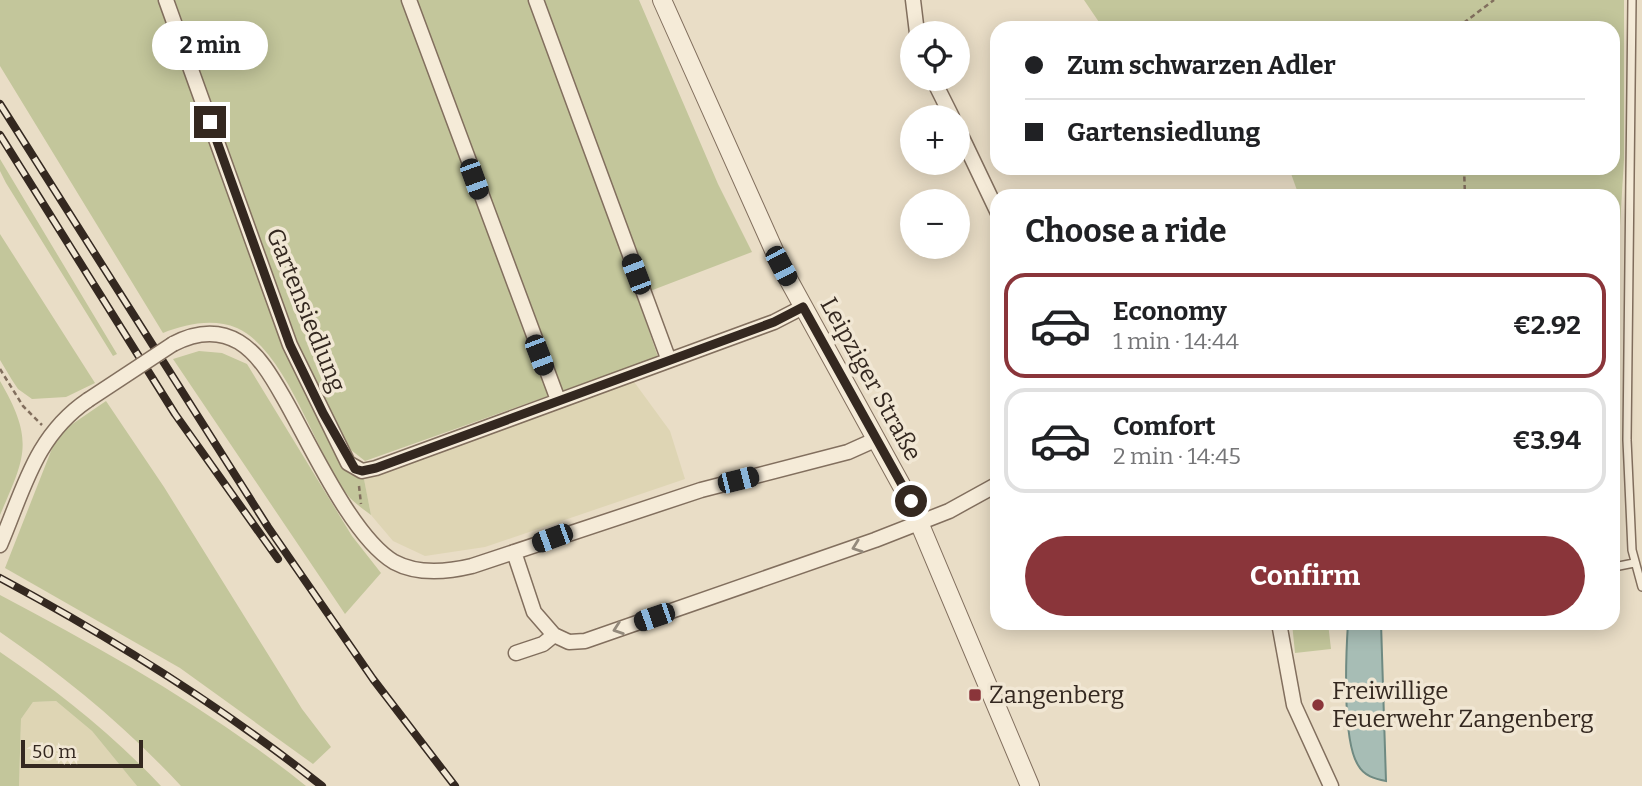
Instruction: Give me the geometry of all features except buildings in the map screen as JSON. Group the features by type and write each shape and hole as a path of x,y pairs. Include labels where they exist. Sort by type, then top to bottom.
{"street":[{"name":"Gartensiedlung","path":"166,0 290,345 342,453 355,469"},
{"path":"409,0 558,400"},
{"path":"536,0 668,358"},
{"name":"Leipziger Straße","path":"662,0 744,189 803,307 877,439 920,523 959,622 1030,786"},
{"path":"913,0 916,21"},
{"path":"970,154 990,196"},
{"path":"355,469 362,471 376,468 668,358 774,322 803,307"},
{"path":"2,540 35,460 51,431 88,400 173,344 190,336 213,334 233,339 247,348 273,380 369,541 397,563 431,572 459,569 701,490 848,452 877,439"},
{"path":"514,552 534,612 554,635 569,642 585,641 920,523 990,488"},
{"path":"1280,630 1294,705 1331,786"},
{"path":"516,653 543,644 554,635"}],"lane":[{"path":"1632,0 1627,440 1634,563 1642,587"},
{"path":"1620,566 1634,563"}],"path":[{"path":"1466,21 1494,0"},
{"path":"0,369 30,414 51,431"},
{"path":"354,519 360,512 361,499 355,469"}],"shaded area":[{"path":"632,379 670,431 685,479 485,547 425,556 393,541 371,515 364,479"},
{"path":"56,701 92,731 137,786 19,786 21,719 33,702"}],"green space":[{"path":"0,0 639,0 718,184 752,252 637,296 658,357 365,461 351,450 258,273 348,469 364,479 371,515 350,498 337,479 286,381 255,340 237,328 219,323 190,325 163,333 0,66"},
{"path":"1084,0 1624,0 1624,159 1620,225 1620,189 1296,189 1292,175 1620,175 1620,21 1098,21"},
{"path":"0,159 117,354 113,356 6,183 0,171"},
{"path":"0,234 95,383 66,397 32,399 18,389 12,380 0,360"},
{"path":"199,351 222,353 247,364 352,536 381,573 345,614 173,359"},
{"path":"0,381 18,419 22,449 15,478 0,515"},
{"path":"106,401 164,487 302,709 331,747 313,764 180,668 5,568 53,446 68,427"},
{"path":"0,595 158,683 234,732 306,786 181,786 95,704 0,632"},
{"path":"1293,630 1329,630 1331,649 1295,653"},
{"path":"0,652 84,714 161,786 137,786 92,731 56,701 33,702 21,719 19,786 0,786"}],"water":[{"path":"1348,630 1381,630 1386,781 1363,772 1353,753 1347,717"}],"railway":[{"path":"0,104 268,527 373,679 455,786"},
{"path":"0,135 175,414 278,559"},
{"path":"0,578 166,675 245,728 322,786"}],"place":[{"name":"Zangenberg","path":"975,695"},
{"name":"Freiwillige Feuerwehr Zangenberg","path":"1318,705"}],"route":[{"path":"210,122 290,345 342,453 355,469 362,471 376,468 668,358 774,322 803,307 911,501"}]}
